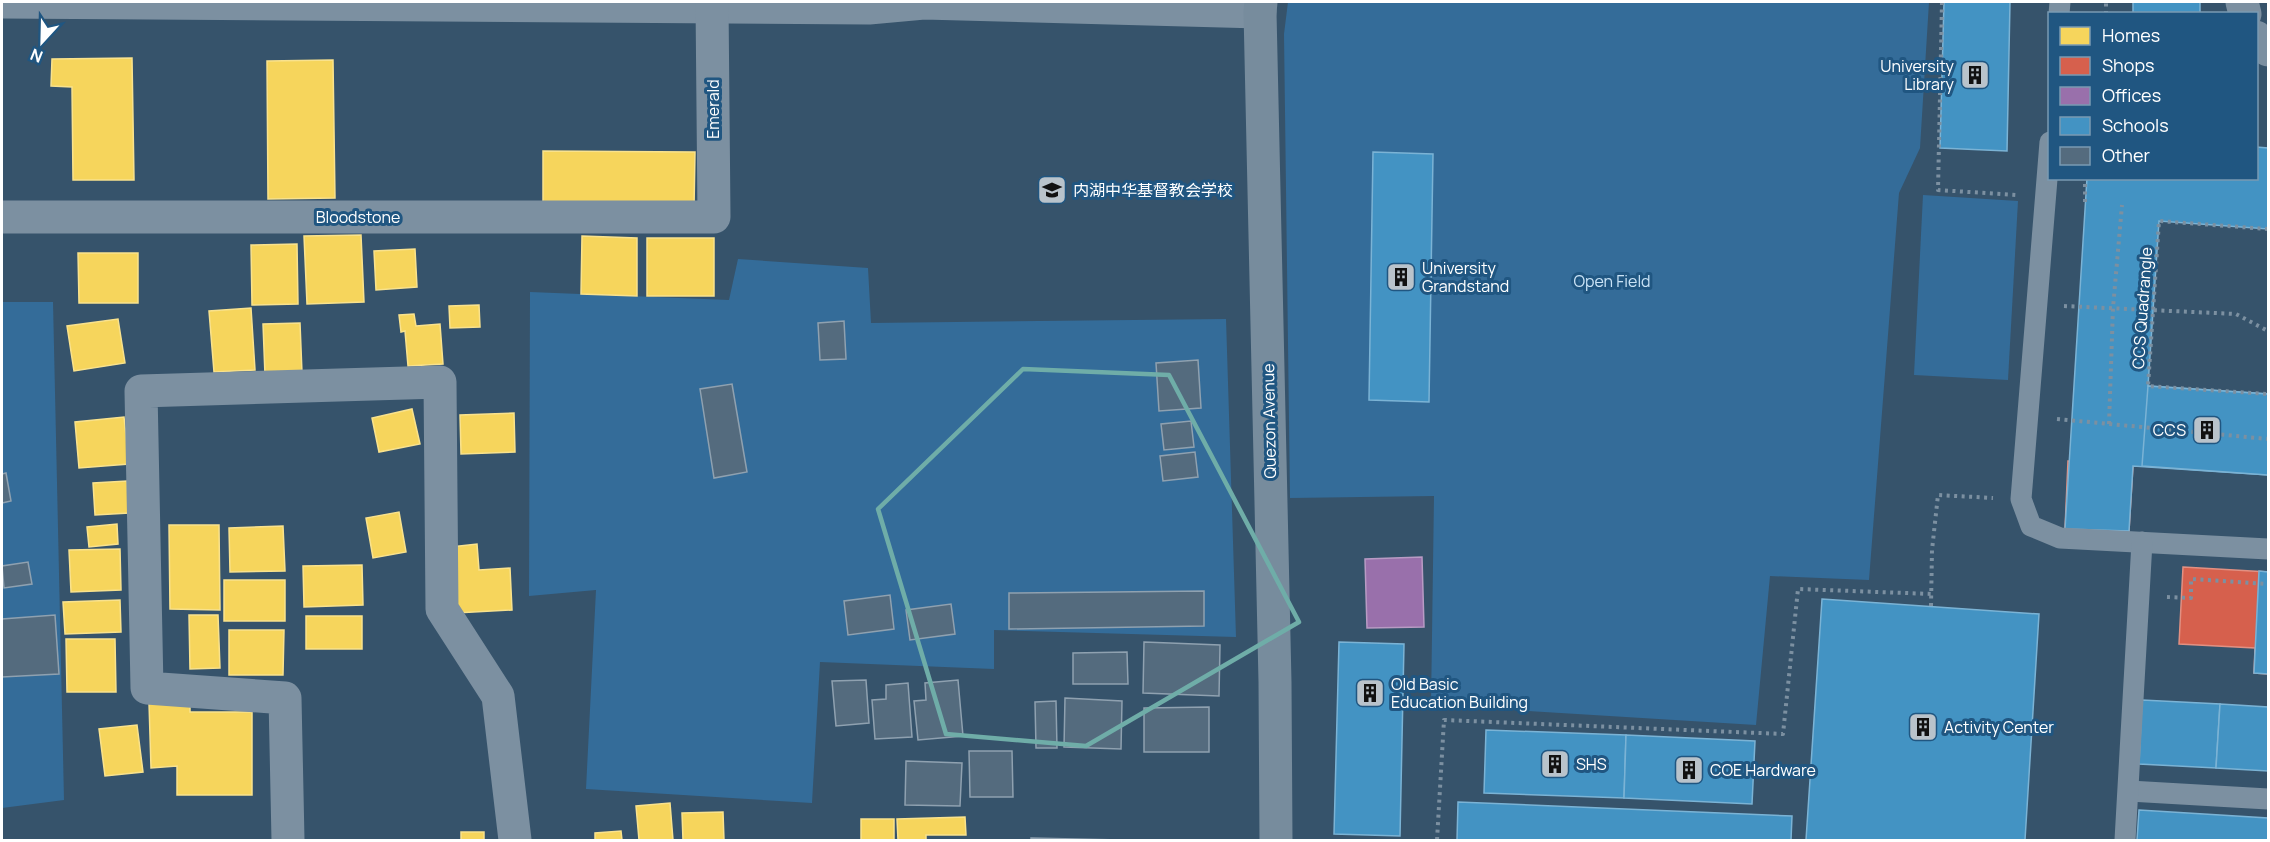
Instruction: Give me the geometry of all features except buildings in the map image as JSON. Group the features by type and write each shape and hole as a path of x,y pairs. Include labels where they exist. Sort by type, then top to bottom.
{"main road":[{"name":"Quezon Avenue","path":"1261,7 1276,840"}],"street":[{"path":"2,2 712,4 869,8 924,2 1261,7"},
{"name":"Emerald","path":"712,4 714,217"},
{"name":"Bloodstone","path":"2,217 714,217"},
{"path":"288,840 285,698 147,688 141,392 440,382 442,609 498,696 515,840"}],"lane":[{"path":"2048,156 2021,499 2031,526 2060,538 2268,549"},
{"path":"2125,840 2142,542"},
{"path":"2129,791 2268,799"}],"path":[{"path":"1942,2 1938,190 2045,198"},
{"path":"2085,180 2085,202"},
{"path":"2109,424 2113,308 2122,205"},
{"name":"CCS Quadrangle","path":"2268,229 2159,220 2148,386 2268,394"},
{"path":"2037,305 2236,314 2268,331"},
{"path":"2028,416 2268,439"},
{"path":"1931,606 1932,550 1938,495 2021,499"},
{"path":"2139,596 2192,598 2191,579 2268,584"},
{"path":"1437,840 1444,720 1783,734 1798,589 1932,594"}],"highlighted area":[{"path":"1023,369 1169,375 1299,622 1086,746 946,734 878,509"}],"green space":[{"name":"Open Field","path":"1288,2 1929,2 1920,148 1899,193 1869,580 1770,576 1756,725 1431,705 1434,496 1290,498 1284,34"},
{"path":"1923,195 2018,201 2008,380 1914,375"},
{"path":"738,259 868,268 871,323 1226,319 1236,637 994,630 994,669 820,662 812,803 586,789 596,590 529,596 530,292 729,300"},
{"path":"2,302 53,302 64,800 2,808"}],"place":[{"name":"University Library","path":"1975,75"},
{"name":"内湖中华基督教会学校","path":"1052,190"},
{"name":"University Grandstand","path":"1401,277"},
{"name":"CCS","path":"2207,430"},
{"name":"Old Basic Education Building","path":"1370,693"},
{"name":"Activity Center","path":"1923,727"},
{"name":"SHS","path":"1555,764"},
{"name":"COE Hardware","path":"1689,770"}]}
